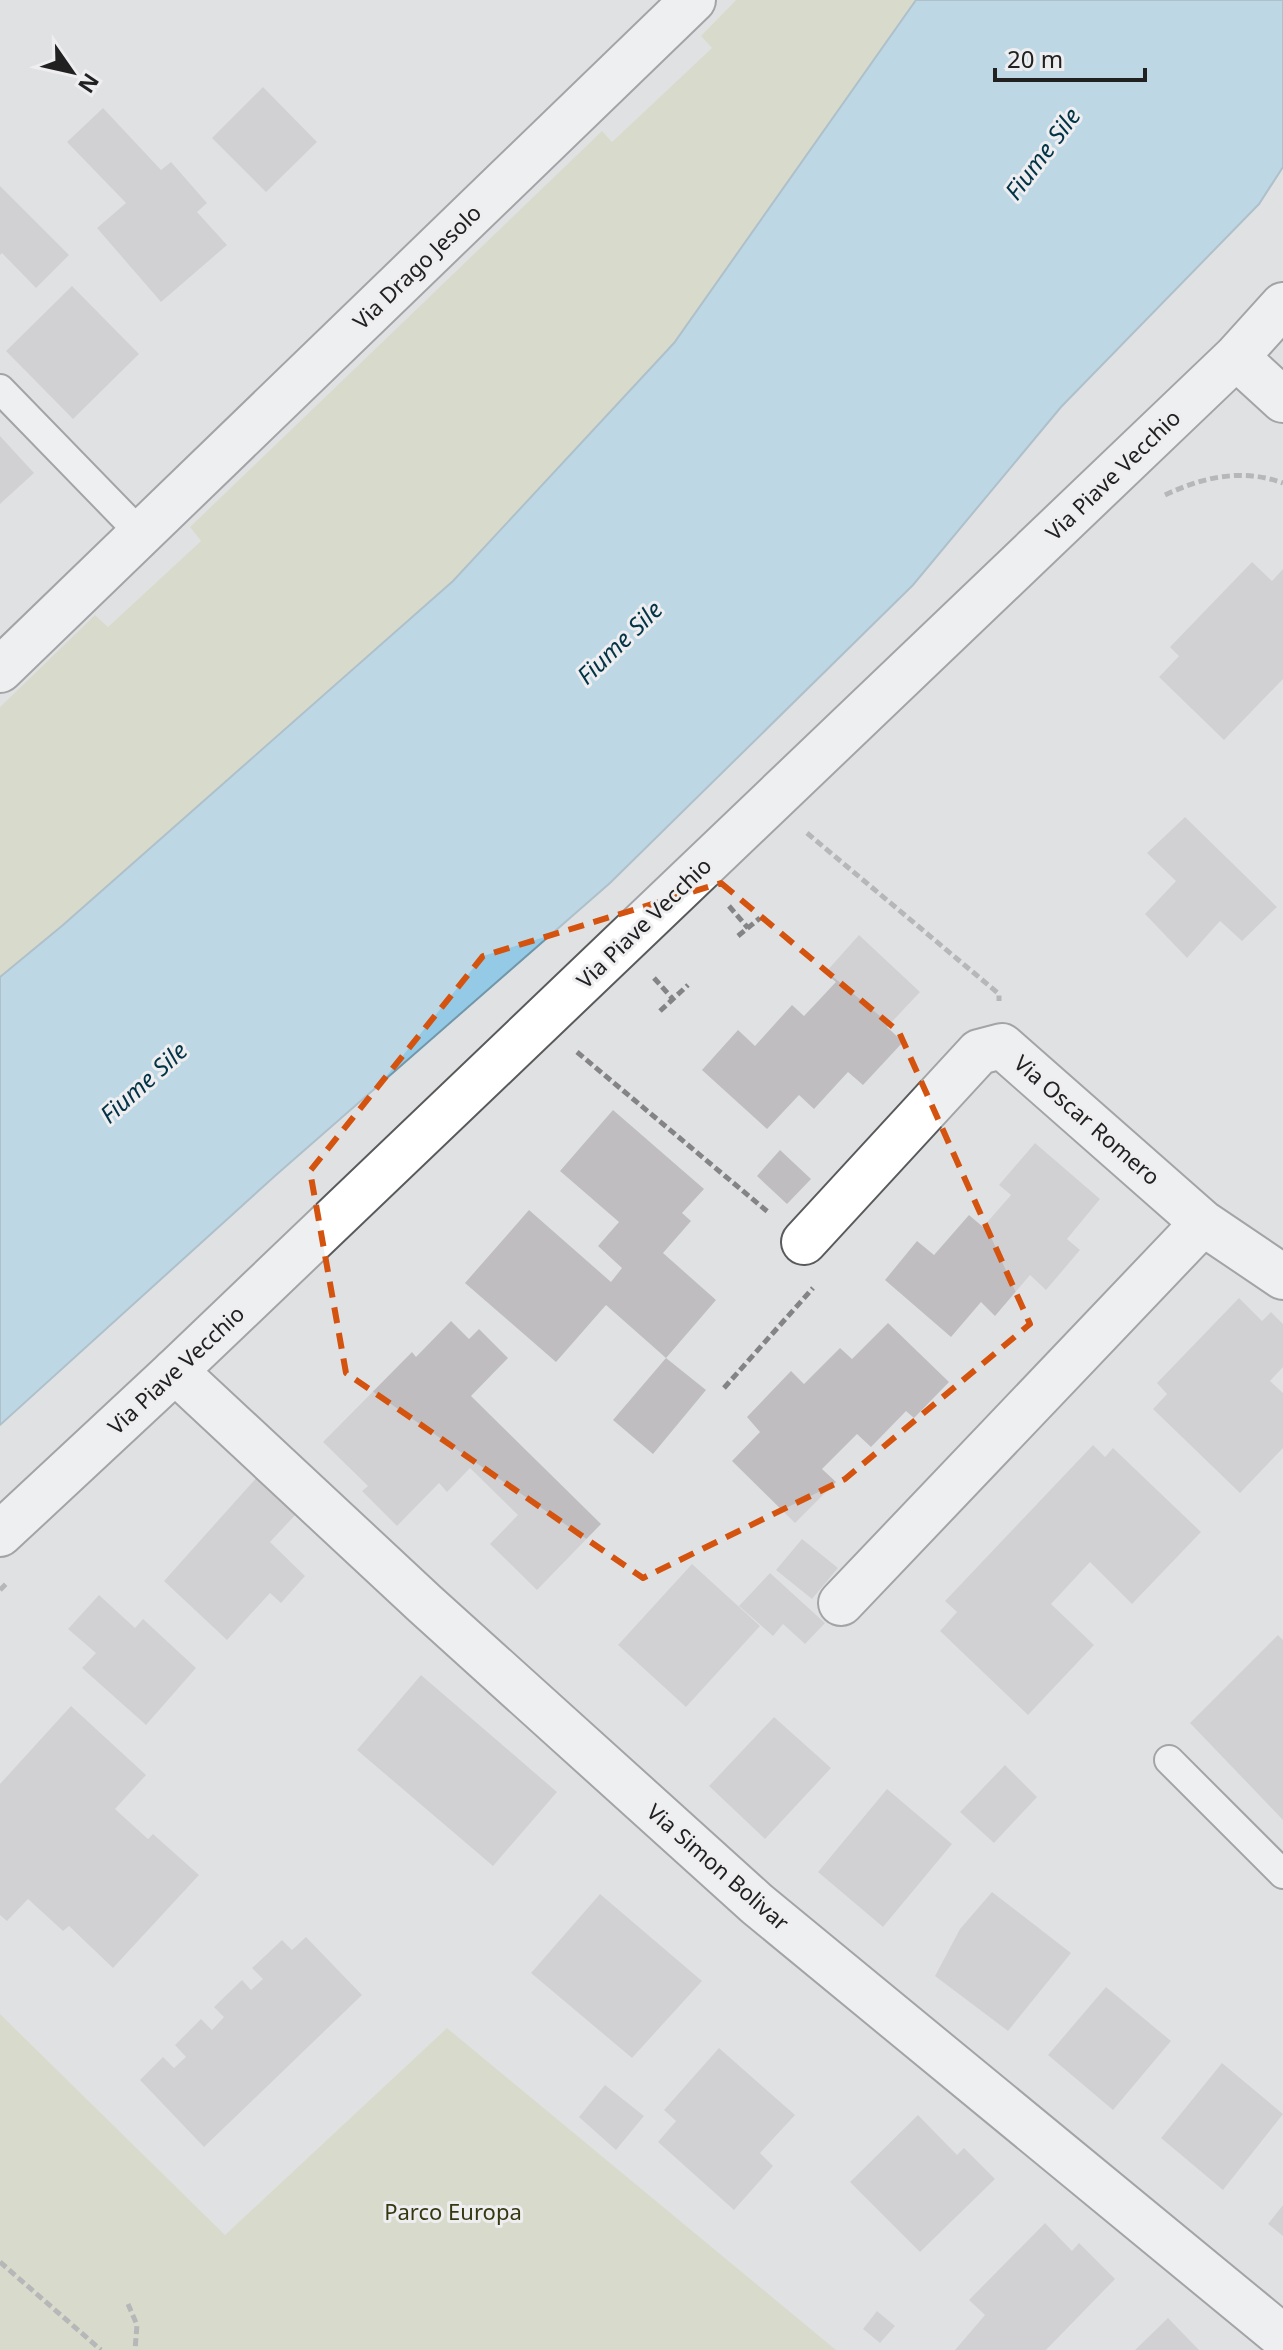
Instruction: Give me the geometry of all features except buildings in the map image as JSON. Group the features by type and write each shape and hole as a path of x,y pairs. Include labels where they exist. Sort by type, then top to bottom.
{"street":[{"name":"Via Drago Jesolo","path":"0,670 693,0"},
{"name":"Via Piave Vecchio","path":"0,1534 175,1371 1236,357 1283,305"},
{"path":"1236,357 1283,400"},
{"name":"Via Oscar Romero","path":"804,1242 979,1052 1002,1046 1203,1223 1283,1277"},
{"path":"841,1603 1203,1223"},
{"name":"Via Simon Bolivar","path":"175,1371 425,1604 757,1904 1283,2337"}],"lane":[{"path":"0,389 141,534"},
{"path":"1169,1760 1283,1874"}],"path":[{"path":"800,827 999,994 1002,1046"},
{"path":"723,899 748,928"},
{"path":"738,936 760,918"},
{"path":"648,972 672,998"},
{"path":"660,1011 688,985"},
{"path":"570,1046 833,1266 724,1388"},
{"path":"0,2262 101,2350"},
{"path":"128,2304 137,2325 135,2350"}],"highlighted area":[{"path":"721,883 899,1032 1030,1324 845,1479 643,1578 346,1373 310,1171 483,956"}],"green space":[{"path":"736,0 916,0 674,343 453,581 0,977 0,707 95,615 108,627 201,541 190,527 602,131 612,142 712,48 701,36"},
{"name":"Parco Europa","path":"0,2014 225,2235 447,2028 836,2350 0,2350"}],"water":[{"name":"Fiume Sile","path":"916,0 1283,0 1283,167 1259,204 1061,407 913,585 610,883 276,1175 0,1425 0,977 453,581 674,343"}]}
